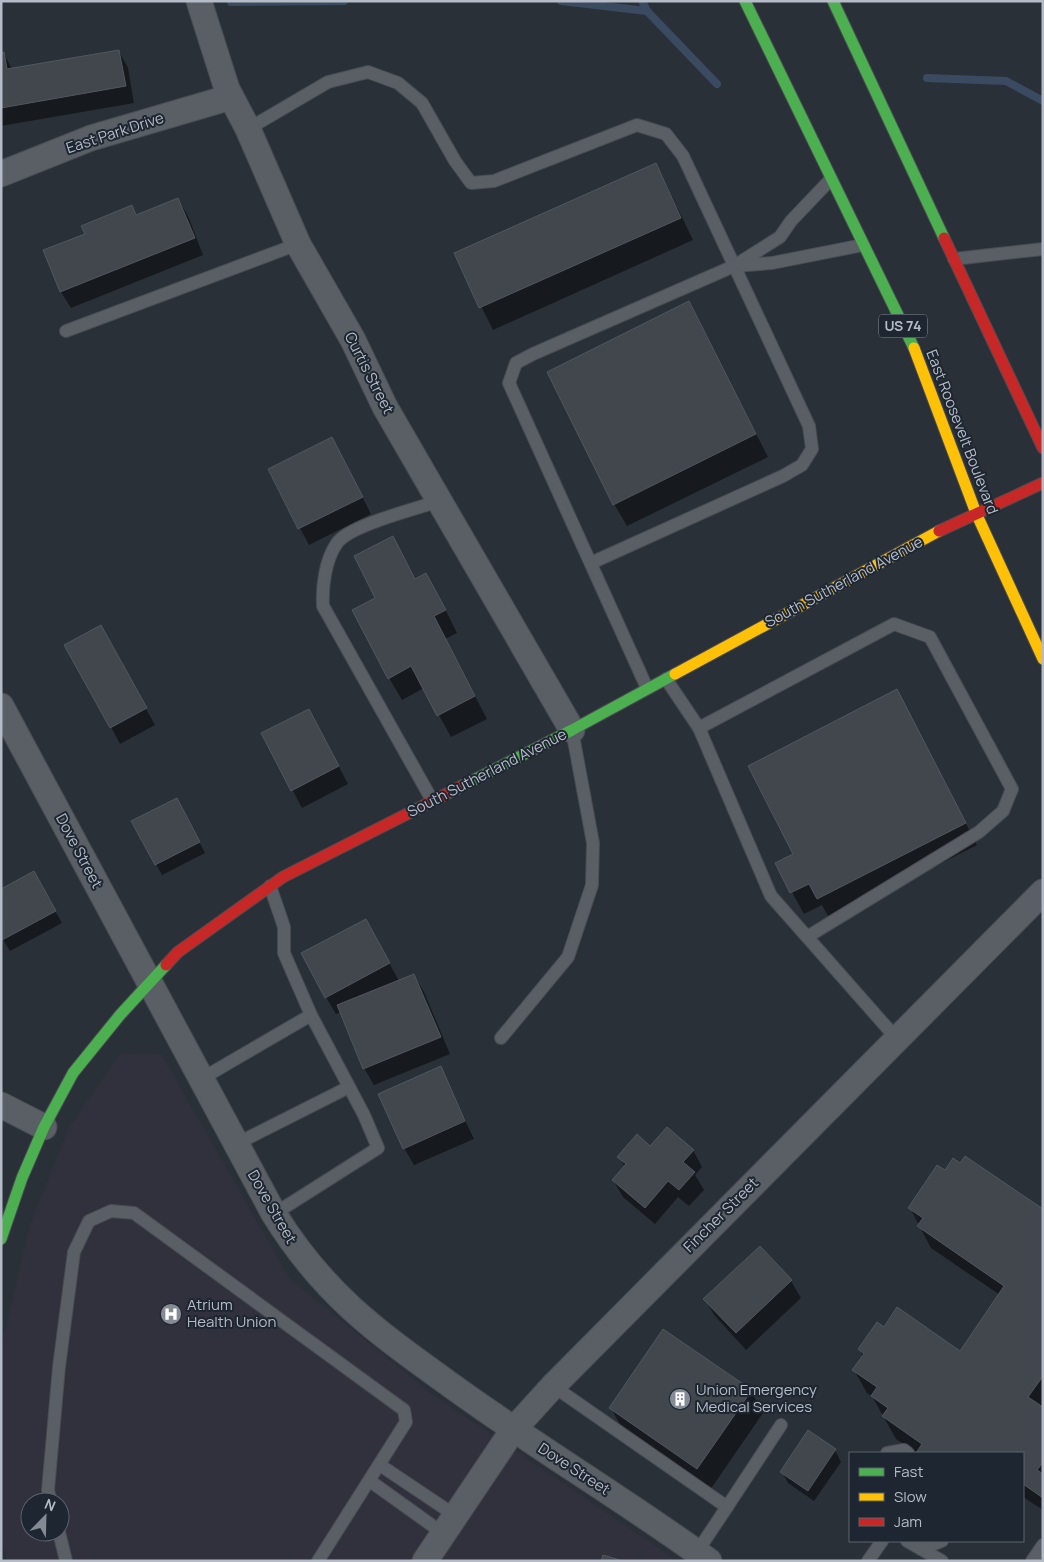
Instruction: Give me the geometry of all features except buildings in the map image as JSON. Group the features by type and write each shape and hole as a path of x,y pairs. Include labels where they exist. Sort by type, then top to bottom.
{"main road":[{"name":"East Roosevelt Boulevard","path":"745,1 917,355 976,512 1043,659"},
{"path":"833,1 1043,448"},
{"name":"South Sutherland Avenue","path":"1,1239 22,1178 44,1127 73,1074 120,1015 178,952 283,877 572,730 905,548 976,512 1043,483"}],"street":[{"name":"Curtis Street","path":"199,1 227,89 248,129 298,244 353,340 385,407 572,730"},
{"name":"East Park Drive","path":"1,174 91,138 231,97"},
{"name":"Dove Street","path":"1,706 274,1214 293,1245 311,1268 359,1317 513,1430 703,1556"},
{"name":"Fincher Street","path":"425,1561 513,1430 553,1386 1043,892"},
{"path":"1,1105 44,1127"}],"lane":[{"path":"248,129 328,82 368,72 398,83 422,103 455,161 471,183 494,181 638,124 666,134 683,156 809,426 812,448 802,465 783,476 591,563"},
{"path":"647,688 509,383 516,363 734,266 780,237 791,221 831,178"},
{"path":"66,331 298,244"},
{"path":"734,266 772,263 863,245"},
{"path":"954,259 1043,248"},
{"path":"432,800 323,606 322,586 336,544 345,535 368,525 439,501"},
{"path":"699,728 894,624 930,637 1012,789 1003,811 979,832 807,937"},
{"path":"666,679 699,728 771,896 897,1039"},
{"path":"501,1038 568,957 592,885 592,843 572,730"},
{"path":"270,886 284,926 284,953 311,1015 349,1086 378,1148 274,1214"},
{"path":"201,1079 311,1015"},
{"path":"236,1144 349,1086"},
{"path":"48,1492 59,1367 74,1252 89,1221 111,1211 134,1213 404,1410 406,1422 318,1561"},
{"path":"553,1386 727,1506"},
{"path":"703,1556 727,1506 781,1425"},
{"path":"893,1452 904,1450 907,1452"},
{"path":"380,1465 450,1525"},
{"path":"370,1481 450,1525"},
{"path":"62,1542 67,1559"},
{"path":"868,1561 881,1542"},
{"path":"909,1542 942,1561"},
{"path":"921,1548 939,1542"},
{"path":"1032,1561 1043,1545"}],"shaded area":[{"name":"Atrium Health Union","path":"120,1053 161,1054 290,1279 432,1394 678,1561 7,1561 1,1534 1,1348 30,1224 68,1129"}],"waterway":[{"path":"231,2 344,1"},
{"path":"561,1 647,11"},
{"path":"642,1 647,11 717,84"},
{"path":"927,78 1006,81 1043,101"}],"traffic: fast":[{"path":"745,1 914,348"},
{"path":"833,1 944,238"},
{"path":"462,786 572,730 675,674"},
{"path":"1,1239 22,1178 44,1127 73,1073 120,1015 166,965"}],"traffic: slow":[{"path":"914,348 976,513 1043,659"},
{"path":"675,674 939,531"}],"traffic: jam":[{"path":"944,238 1043,448"},
{"path":"939,531 1043,483"},
{"path":"166,965 178,952 283,877 462,786"}],"place":[{"name":"Atrium Health Union","path":"171,1314"},
{"name":"Union Emergency Medical Services","path":"680,1399"}]}
